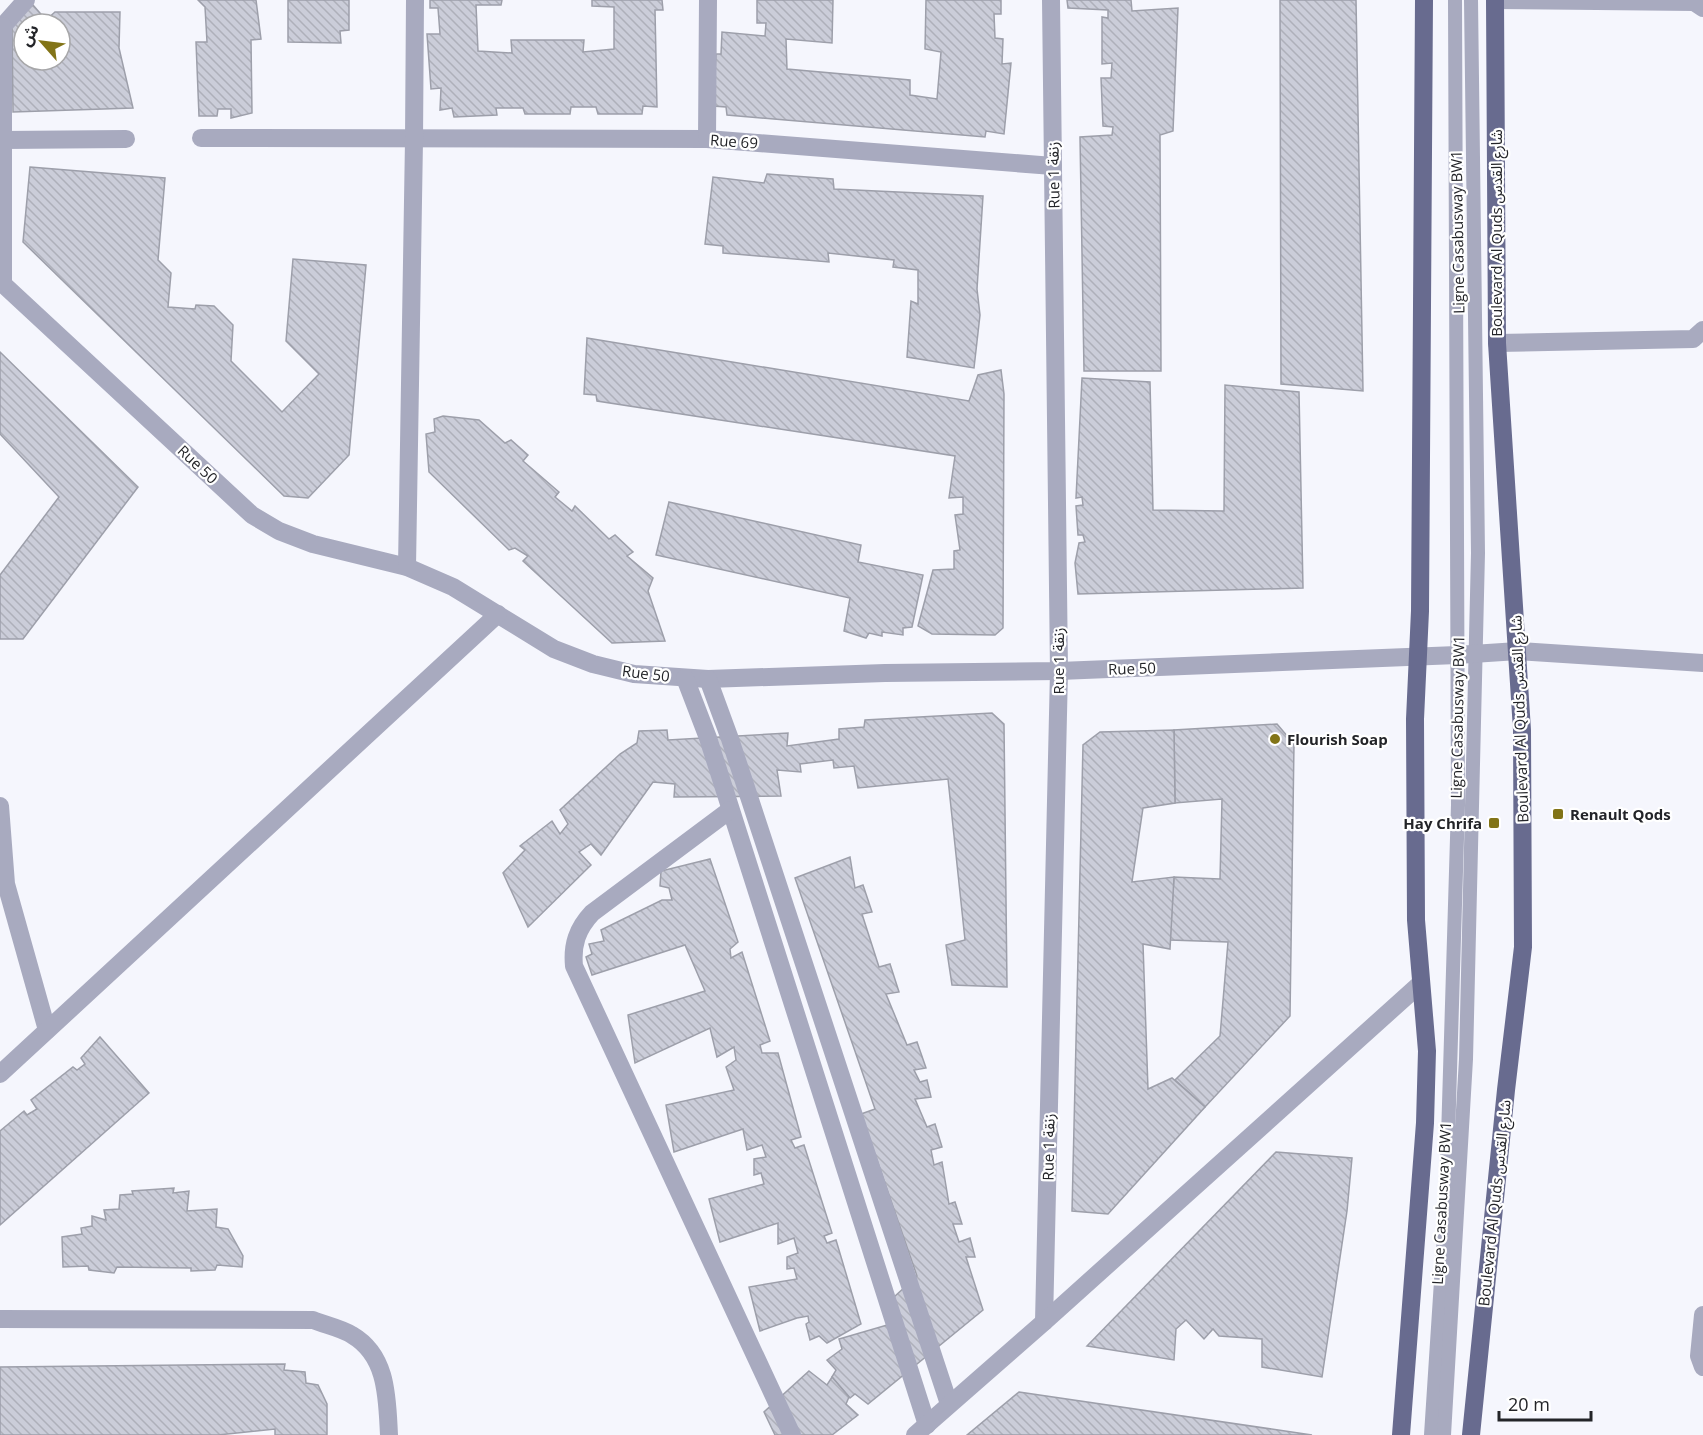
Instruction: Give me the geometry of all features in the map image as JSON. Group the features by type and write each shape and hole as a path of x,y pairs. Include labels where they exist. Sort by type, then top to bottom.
{"main road":[{"path":"1401,1435 1425,1123 1427,1051 1420,984 1416,908 1415,719 1418,657 1424,0"},
{"name":"Boulevard Al Quds شارع القدس","path":"1471,1435 1523,947 1522,730 1497,343 1495,0"}],"street":[{"path":"1,284 3,140 1,26 26,0"},
{"path":"407,567 415,0"},
{"name":"Rue 1 زنقة","path":"1044,1322 1059,671 1051,0"},
{"path":"1495,0 1694,2 1703,8"},
{"path":"707,139 710,1"},
{"name":"Rue 69","path":"201,138 707,139 1053,166"},
{"path":"3,140 126,139"},
{"name":"Rue 50","path":"1,284 252,515 279,531 313,544 407,567 453,587 554,649 593,664 634,674 708,679 885,673 1059,671 1518,651 1703,663"},
{"path":"1497,343 1693,339 1703,330"},
{"path":"0,1074 498,614"},
{"path":"685,678 708,738 921,1430 1420,984"},
{"path":"708,679 734,750 949,1404"},
{"path":"0,806 6,884 47,1030"},
{"path":"730,810 592,913 578,932 574,943 574,966 792,1435"},
{"path":"1703,1315 1699,1356 1703,1367"},
{"path":"0,1319 313,1320 352,1335 372,1353 387,1386 389,1435"}],"lane":[{"name":"Ligne Casabusway BW1","path":"1444,1435 1466,1059 1466,655 1455,0"},
{"name":"Ligne Casabusway BW1","path":"1431,1435 1446,1204 1458,806 1466,655 1478,554 1471,0"}],"building":[{"path":"198,0 256,0 261,39 251,40 252,113 231,118 231,109 218,109 217,116 199,116 196,42 207,42 205,7"},
{"path":"288,0 349,0 349,30 340,31 341,43 288,42"},
{"path":"430,0 502,0 501,5 476,5 478,51 512,53 511,40 584,40 583,52 614,49 614,7 592,6 592,0 662,0 663,10 655,10 657,107 643,106 642,114 598,114 596,107 571,107 570,114 525,114 523,108 496,108 497,115 454,117 452,108 440,110 441,88 431,89 427,34 440,34 438,8 430,8"},
{"path":"757,0 833,0 832,43 786,39 787,69 910,80 910,95 937,99 941,52 925,49 926,0 1001,0 1001,14 994,14 995,38 1003,39 1002,64 1011,63 1004,134 986,131 985,137 727,115 726,107 713,106 716,54 721,54 722,32 765,36 766,23 757,23"},
{"path":"1067,0 1131,0 1132,11 1178,8 1173,131 1160,135 1161,371 1084,371 1080,137 1112,135 1113,127 1103,126 1101,78 1111,78 1112,63 1102,64 1102,17 1108,18 1108,10 1068,8"},
{"path":"1280,0 1356,0 1363,391 1281,384"},
{"path":"33,5 39,12 25,12"},
{"path":"72,12 120,12 119,48 133,108 13,112 13,72 72,72"},
{"path":"30,167 165,178 158,260 171,273 168,307 195,309 196,305 214,306 233,325 231,361 282,412 319,374 286,341 293,259 366,265 349,455 308,498 284,496 23,242"},
{"path":"767,174 833,179 834,189 983,196 977,289 980,315 974,368 907,357 911,301 918,304 918,270 893,267 894,260 828,253 829,262 723,253 723,246 705,244 713,177 764,183"},
{"path":"587,338 969,401 978,375 1001,370 1004,394 1003,628 995,635 932,634 918,626 933,570 954,569 954,551 960,550 955,515 963,514 963,497 949,498 955,456 597,401 596,395 584,394"},
{"path":"0,352 138,487 23,639 0,639 0,575 59,497 0,434"},
{"path":"1082,378 1150,382 1153,510 1224,511 1225,385 1299,392 1303,588 1078,594 1075,563 1079,543 1085,542 1083,535 1078,535 1076,506 1083,505 1082,497 1076,498"},
{"path":"443,416 479,420 505,443 511,440 528,455 523,461 559,492 555,497 572,511 575,506 609,539 615,535 633,552 627,556 653,578 648,591 665,641 612,643 523,561 528,556 515,548 509,550 429,472 426,434 435,432 434,419"},
{"path":"669,502 861,545 858,562 923,575 912,627 903,628 903,635 882,632 882,636 869,633 866,638 844,631 850,598 656,555"},
{"path":"992,713 1004,724 1007,987 952,985 946,945 965,940 948,779 858,788 854,766 834,768 833,760 800,764 801,772 777,770 781,796 674,797 675,784 653,782 601,855 591,844 579,852 591,865 528,927 503,873 525,850 520,846 552,821 560,834 568,824 560,810 620,754 637,743 639,731 667,730 668,740 788,733 787,746 839,739 839,729 864,727 865,720"},
{"path":"1277,724 1294,744 1290,1016 1205,1107 1175,1080 1220,1036 1228,942 1170,940 1174,877 1220,879 1222,799 1175,803 1174,730"},
{"path":"1174,730 1175,803 1143,808 1132,882 1174,877 1170,949 1143,944 1148,1089 1172,1078 1205,1107 1108,1214 1072,1211 1083,745 1100,732"},
{"path":"850,857 855,888 863,885 872,912 862,914 879,967 890,964 899,992 886,994 907,1045 917,1042 926,1068 914,1070 920,1082 927,1080 931,1097 915,1099 927,1127 935,1124 942,1147 931,1150 934,1165 942,1162 949,1204 955,1202 962,1224 953,1224 959,1242 970,1238 975,1257 966,1257 983,1310 868,1404 855,1394 850,1398 832,1377 836,1370 827,1360 842,1349 839,1339 901,1321 894,1297 917,1276 861,1114 875,1109 795,878"},
{"path":"710,859 738,942 730,949 731,958 742,952 770,1041 760,1045 762,1053 778,1053 801,1137 791,1140 795,1148 804,1145 832,1233 824,1236 827,1243 836,1240 861,1324 827,1343 819,1336 810,1340 806,1324 809,1322 808,1316 760,1331 749,1287 797,1279 794,1268 787,1269 787,1257 798,1253 794,1238 778,1244 778,1223 720,1242 709,1199 764,1184 761,1173 754,1175 754,1159 766,1157 762,1145 747,1150 743,1129 674,1152 666,1105 734,1090 726,1067 736,1060 734,1047 717,1057 710,1028 635,1063 628,1015 705,991 685,945 592,975 586,957 592,954 589,944 604,941 601,930 662,900 672,900 669,888 660,886 661,871"},
{"path":"100,1037 149,1093 0,1225 0,1131 24,1111 27,1115 37,1109 31,1100 73,1067 77,1070 85,1064 81,1058"},
{"path":"1276,1152 1352,1158 1347,1211 1322,1377 1262,1367 1262,1339 1219,1336 1213,1329 1204,1339 1186,1320 1176,1329 1174,1360 1087,1346"},
{"path":"174,1188 173,1193 189,1191 187,1211 217,1209 216,1227 228,1229 243,1256 242,1267 217,1265 215,1270 191,1271 191,1268 117,1267 114,1273 89,1270 88,1266 63,1267 62,1237 82,1234 81,1228 92,1226 92,1216 106,1220 104,1210 119,1209 120,1195 133,1194 132,1191"},
{"path":"285,1364 284,1370 305,1372 306,1383 318,1385 327,1404 327,1435 275,1435 275,1429 218,1435 0,1435 0,1367"},
{"path":"809,1371 827,1385 832,1377 849,1397 846,1404 858,1415 832,1435 775,1435 764,1412"},
{"path":"1019,1392 1312,1435 967,1435"}],"place":[{"name":"Flourish Soap","path":"1275,739"},
{"name":"Renault Qods","path":"1558,814"},
{"name":"Hay Chrifa","path":"1494,823"}]}
